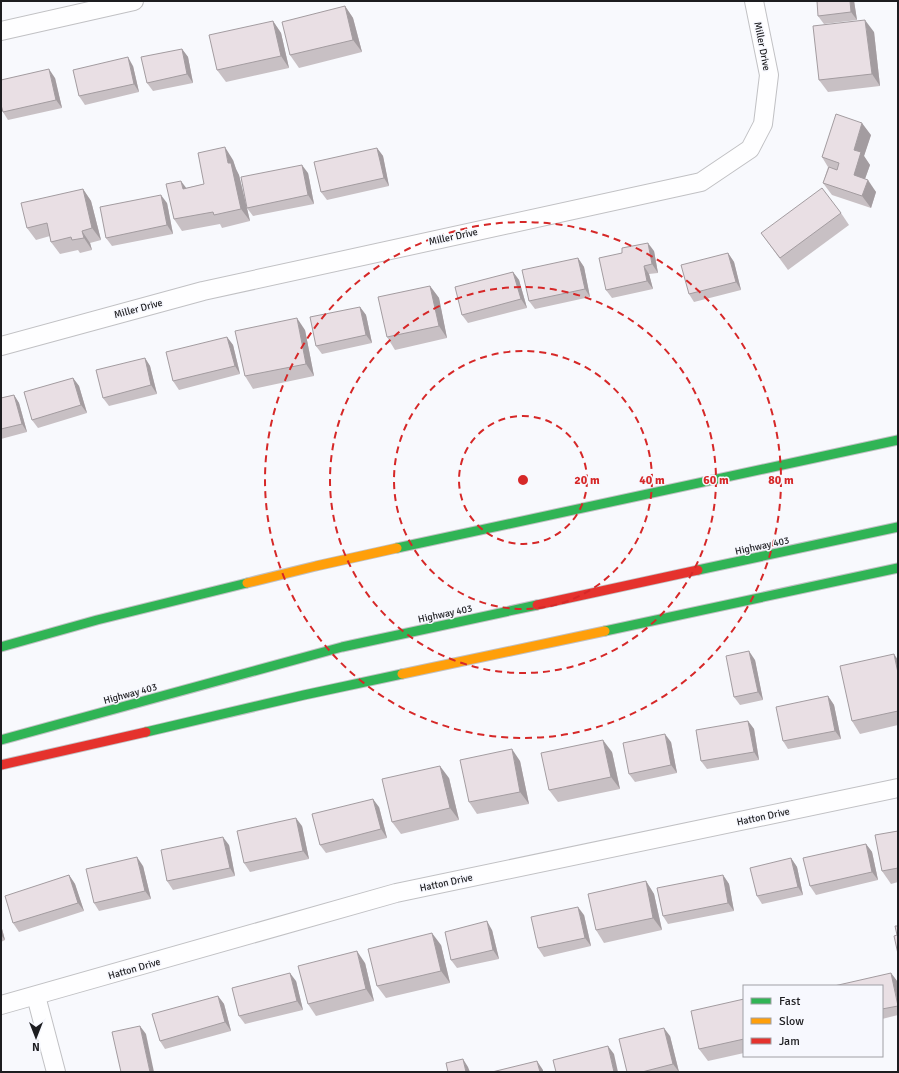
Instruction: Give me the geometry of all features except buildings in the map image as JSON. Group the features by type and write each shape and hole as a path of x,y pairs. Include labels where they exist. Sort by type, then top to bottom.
{"highway":[{"path":"1,647 97,620 316,566 898,440"},
{"name":"Highway 403","path":"1,740 342,647 898,527"},
{"path":"1,765 304,695 898,568"}],"street":[{"path":"1,31 134,1"},
{"name":"Miller Drive","path":"1,346 203,290 702,182 750,149 763,124 769,75 754,1"},
{"name":"Hatton Drive","path":"1,1005 396,893 898,788"},
{"path":"36,996 56,1072"}],"traffic: fast":[{"path":"397,548 898,440"},
{"path":"698,570 898,527"},
{"path":"605,631 898,568"},
{"path":"1,647 97,620 247,583"},
{"path":"1,740 342,647 537,605"},
{"path":"146,732 402,674"}],"traffic: slow":[{"path":"247,583 397,548"},
{"path":"402,674 605,631"}],"traffic: jam":[{"path":"537,605 698,570"},
{"path":"1,765 146,732"}]}
